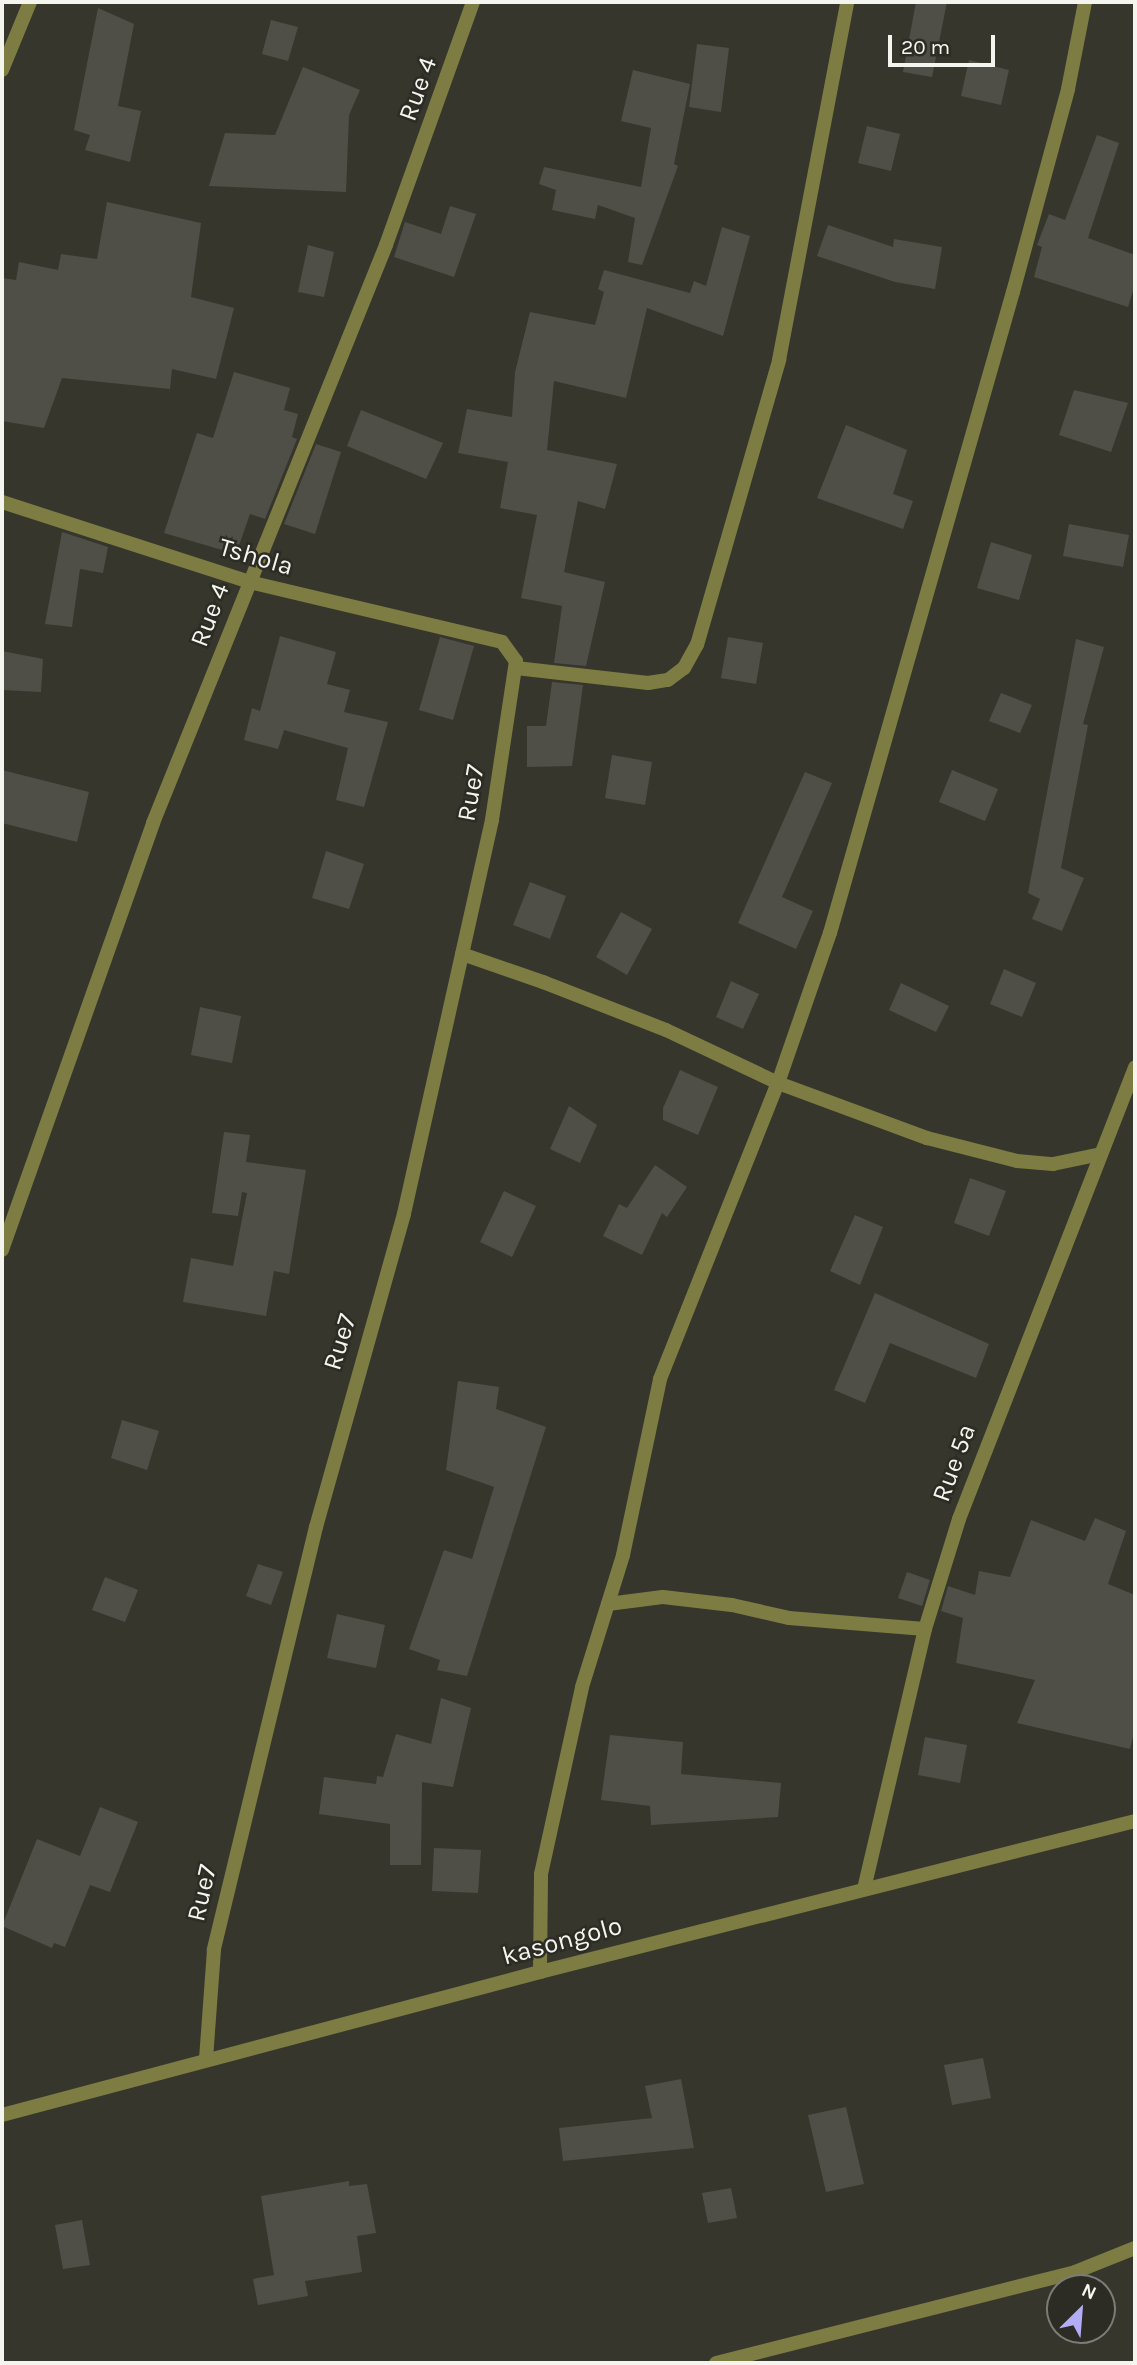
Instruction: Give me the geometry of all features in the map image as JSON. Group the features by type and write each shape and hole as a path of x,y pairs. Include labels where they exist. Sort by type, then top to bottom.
{"street":[{"path":"2,70 30,2"},
{"name":"Rue 4","path":"2,1250 153,823 386,245 448,83 473,2"},
{"path":"516,668 648,684 668,680 684,668 697,645 779,360 847,2"},
{"path":"540,1972 541,1874 561,1798 573,1720 608,1604 660,1379 778,1083 830,933 945,544 1068,89 1085,2"},
{"name":"Tshola","path":"2,502 249,582 502,642 514,654 516,668"},
{"name":"Rue7","path":"206,2060 209,1988 220,1925 351,1394 404,1214 492,820 516,668"},
{"path":"461,954 666,1030 778,1083 927,1138 1017,1161 1053,1164 1101,1154"},
{"name":"Rue 5a","path":"864,1889 925,1629 982,1459 1135,1067"},
{"path":"608,1604 663,1597 732,1605 789,1618 925,1629"},
{"name":"kasongolo","path":"2,2115 540,1972 1135,1821"},
{"path":"716,2363 1075,2272 1135,2248"}],"building":[{"path":"916,2 947,2 932,77 903,72"},
{"path":"98,8 134,24 118,106 141,111 130,162 85,150 90,135 74,130"},
{"path":"271,20 298,27 288,61 262,54"},
{"path":"697,44 729,48 721,112 689,107"},
{"path":"969,60 1009,70 1001,105 961,96"},
{"path":"303,67 360,90 349,115 346,192 209,186 225,133 275,135"},
{"path":"633,70 690,84 674,164 678,166 642,265 628,262 635,218 598,205 595,219 552,210 556,190 539,184 544,167 641,187 651,128 621,121"},
{"path":"867,126 900,134 891,171 858,163"},
{"path":"1097,135 1119,143 1088,238 1135,255 1135,284 1128,307 1034,277 1042,247 1037,245 1049,214 1065,220"},
{"path":"107,202 201,223 191,297 234,308 216,379 172,369 170,389 62,378 44,428 2,421 2,278 16,280 19,262 58,270 61,254 97,259"},
{"path":"450,206 476,214 454,277 394,257 405,222 441,234"},
{"path":"828,225 893,247 894,239 942,247 935,289 895,282 817,256"},
{"path":"722,227 750,236 723,336 647,308 626,398 554,381 547,450 617,464 605,509 578,501 564,572 605,582 586,666 554,663 562,606 521,598 537,515 500,508 508,462 458,453 467,409 512,417 515,372 530,312 595,325 604,292 598,289 604,270 690,293 694,281 706,286"},
{"path":"308,245 334,252 324,297 298,292"},
{"path":"234,372 290,388 284,410 298,414 292,437 297,439 265,519 250,514 236,554 164,533 197,433 213,438"},
{"path":"1074,390 1128,403 1111,452 1059,435"},
{"path":"361,410 443,443 426,479 347,446"},
{"path":"846,425 907,450 893,494 913,501 903,529 817,498"},
{"path":"316,444 341,452 315,534 284,524"},
{"path":"1069,524 1129,535 1123,567 1063,556"},
{"path":"62,532 108,547 103,573 80,569 72,627 45,624"},
{"path":"991,542 1032,555 1019,600 977,588"},
{"path":"280,636 336,652 327,684 350,690 344,712 388,722 364,807 336,800 348,748 284,730 278,749 244,740 252,708 260,711"},
{"path":"440,637 474,646 453,720 419,710"},
{"path":"728,637 763,643 756,684 721,678"},
{"path":"1076,639 1104,647 1083,724 1088,725 1061,868 1084,878 1062,931 1032,919 1040,899 1028,893"},
{"path":"2,651 43,659 41,692 2,690"},
{"path":"552,682 583,685 572,766 527,767 527,726 546,726"},
{"path":"1001,693 1032,705 1020,733 989,721"},
{"path":"612,755 652,762 645,805 605,798"},
{"path":"2,770 89,792 77,842 2,823"},
{"path":"952,770 998,789 985,821 939,802"},
{"path":"805,772 832,783 782,897 813,911 796,949 738,923"},
{"path":"326,851 364,864 349,909 312,898"},
{"path":"530,882 566,896 550,939 513,925"},
{"path":"621,912 652,929 627,975 596,957"},
{"path":"1004,969 1036,983 1022,1017 990,1004"},
{"path":"731,981 759,994 743,1029 716,1017"},
{"path":"901,983 949,1006 936,1032 889,1010"},
{"path":"200,1007 241,1016 232,1063 191,1055"},
{"path":"680,1070 718,1087 698,1135 663,1120 663,1108"},
{"path":"569,1106 597,1125 580,1163 550,1149"},
{"path":"224,1132 250,1135 246,1162 306,1170 289,1274 274,1271 266,1316 183,1302 191,1258 233,1266 247,1193 242,1192 238,1216 212,1213"},
{"path":"655,1165 687,1187 667,1217 662,1213 642,1255 603,1236 619,1204 627,1208"},
{"path":"970,1178 1006,1191 989,1236 954,1223"},
{"path":"504,1191 536,1206 512,1257 480,1242"},
{"path":"855,1215 883,1227 860,1285 830,1271"},
{"path":"875,1293 989,1344 976,1378 890,1343 865,1403 834,1390"},
{"path":"458,1381 499,1387 496,1409 546,1427 467,1676 437,1670 440,1660 409,1649 444,1550 472,1559 494,1487 446,1470"},
{"path":"122,1420 159,1431 147,1470 111,1458"},
{"path":"1095,1518 1126,1531 1108,1584 1135,1595 1135,1729 1130,1749 1017,1723 1035,1680 956,1663 963,1618 941,1611 948,1586 975,1595 979,1571 1010,1577 1031,1520 1085,1541"},
{"path":"258,1564 283,1572 271,1605 246,1596"},
{"path":"907,1572 930,1580 922,1606 898,1598"},
{"path":"105,1577 138,1590 125,1622 92,1610"},
{"path":"337,1614 385,1625 376,1668 327,1658"},
{"path":"441,1698 471,1708 453,1787 422,1782 421,1865 390,1865 390,1824 319,1814 324,1777 376,1784 377,1776 383,1777 396,1734 431,1744"},
{"path":"610,1735 683,1742 681,1774 781,1783 778,1817 651,1825 650,1806 601,1800"},
{"path":"925,1737 967,1745 960,1783 918,1775"},
{"path":"100,1807 138,1822 110,1892 90,1885 65,1947 54,1943 52,1948 2,1926 37,1839 80,1856"},
{"path":"434,1848 481,1850 478,1893 432,1891"},
{"path":"983,2058 991,2098 952,2105 944,2065"},
{"path":"681,2079 694,2148 563,2161 559,2128 652,2118 645,2086"},
{"path":"846,2107 864,2184 826,2192 808,2115"},
{"path":"349,2181 349,2186 367,2184 376,2233 357,2236 362,2272 305,2281 308,2296 258,2305 253,2279 274,2275 261,2196"},
{"path":"731,2188 737,2218 708,2223 702,2193"},
{"path":"82,2220 90,2265 63,2269 55,2225"}]}
